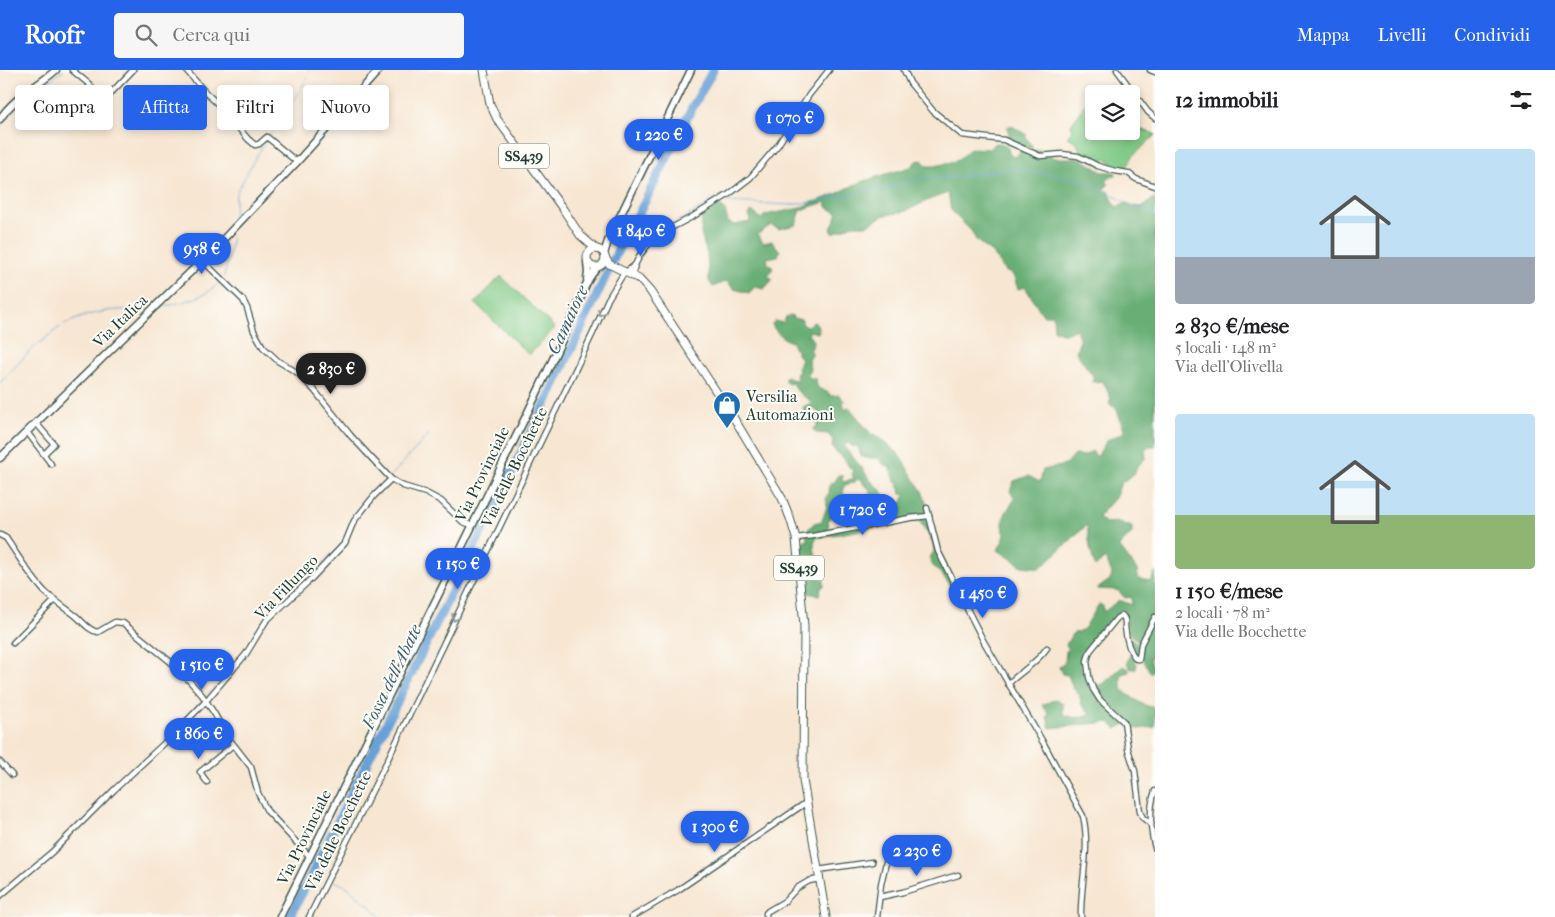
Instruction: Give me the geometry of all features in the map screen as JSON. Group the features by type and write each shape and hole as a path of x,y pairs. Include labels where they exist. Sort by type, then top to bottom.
{"main road":[{"path":"0,118 12,104 56,70"},
{"name":"Via Italica","path":"0,458 202,260 297,162 379,70"},
{"name":"SS439","path":"484,70 490,104 497,119 559,202 580,234 597,249"},
{"name":"Via Provinciale","path":"280,917 538,391 587,283 592,273 604,262 608,241 691,70"},
{"path":"580,234 587,259 590,266 604,262 597,249 589,251 587,259"},
{"name":"Via Provinciale","path":"597,249 608,241"},
{"name":"Via Provinciale","path":"587,259 587,283"},
{"name":"SS439","path":"604,262 627,272 642,282 650,291 735,420 782,498 796,538 804,626 803,780 826,917"}],"street":[{"path":"72,70 100,96 106,96 133,70"},
{"path":"186,70 204,92 219,105 255,145 269,138 297,162"},
{"name":"Via delle Bocchette","path":"309,917 386,761 604,306 650,242 728,195 750,178 778,145 809,95 829,70"},
{"path":"904,70 910,83 933,111 962,135 1004,140 1040,156 1062,154 1078,156 1098,166 1128,173 1136,179 1155,186"},
{"path":"1116,70 1148,112 1155,118"},
{"path":"1150,70 1155,72"},
{"path":"202,260 238,293 243,300 254,331 263,347 278,361 298,373 390,479 441,501 463,522 472,525"},
{"path":"36,422 54,444 44,454"},
{"path":"27,432 51,464"},
{"name":"Via Fillungo","path":"0,896 52,852 115,788 173,735 206,701 246,654 266,621 311,579 345,543 354,521 390,479"},
{"path":"927,508 938,551 975,626 1038,732 1079,807 1084,822 1085,864 1080,905 1081,917"},
{"path":"796,538 929,516"},
{"path":"0,535 6,538 44,591 95,632 102,631 115,622 123,623 178,668 206,701 233,745 251,767 258,792 267,811 310,857"},
{"path":"13,643 55,600"},
{"path":"1152,824 1143,818 1140,812 1135,771 1128,749 1124,722 1100,700 1093,689 1087,661 1093,646 1117,618 1122,615 1125,618 1127,635 1133,655 1136,659 1139,659 1141,644 1155,617"},
{"path":"1008,684 1036,662 1047,648"},
{"path":"208,782 200,772 233,745"},
{"path":"0,762 12,775"},
{"path":"1155,791 1152,799 1152,824 1155,848"},
{"path":"632,917 678,890 807,802"},
{"path":"877,917 881,884 890,845"},
{"path":"818,870 872,862"},
{"path":"880,896 903,892 958,874"},
{"path":"766,917 768,911 785,901 797,888 809,881 819,879"}],"green space":[{"path":"1085,104 1085,140 1140,140 1140,129 1155,135 1132,157 1125,171 1113,167 1108,159 1097,162 1082,153 1076,142 1067,137 1073,130 1071,124"},
{"path":"1010,125 1026,134 1033,147 1026,151 1008,139 1007,127"},
{"path":"996,143 1003,144 1008,148 1009,153 1013,157 1017,156 1020,151 1032,155 1036,150 1042,150 1054,158 1080,158 1102,172 1115,172 1116,175 1109,178 1106,182 1109,184 1103,190 1109,192 1116,207 1128,203 1131,206 1143,207 1155,197 1155,446 1149,446 1145,451 1146,458 1136,468 1135,473 1121,483 1115,498 1098,517 1106,523 1118,522 1132,527 1132,533 1119,546 1137,570 1138,579 1151,581 1155,572 1155,655 1150,658 1154,671 1151,674 1144,661 1142,645 1138,647 1138,657 1135,661 1137,664 1136,669 1131,669 1127,663 1133,651 1129,639 1138,644 1139,641 1129,631 1125,610 1121,609 1109,624 1107,622 1096,640 1091,642 1081,664 1089,687 1103,684 1123,666 1129,669 1129,672 1122,674 1121,683 1123,690 1140,703 1155,707 1155,727 1138,729 1126,724 1116,729 1110,722 1050,728 1047,717 1049,714 1042,705 1056,699 1063,703 1063,714 1075,718 1091,715 1081,704 1080,696 1073,688 1068,675 1062,674 1059,667 1065,662 1066,651 1069,649 1066,645 1072,634 1084,629 1099,604 1103,606 1104,612 1119,600 1132,605 1131,597 1125,598 1117,590 1097,589 1111,579 1112,573 1105,558 1095,567 1087,525 1040,568 1022,566 998,550 1005,536 1004,516 1015,499 1010,491 1014,481 1028,476 1040,482 1043,470 1065,465 1074,455 1084,456 1092,451 1097,457 1107,440 1123,433 1124,429 1116,408 1109,404 1111,399 1103,381 1093,382 1093,376 1076,352 1080,340 1076,329 1065,334 1054,330 1053,315 1043,315 1025,287 1018,289 1013,275 1005,271 994,255 976,240 972,232 951,210 948,193 906,211 882,216 868,225 853,225 833,233 831,229 838,213 828,208 825,202 801,210 796,225 779,229 771,225 758,234 763,243 772,241 780,251 778,256 767,258 767,262 773,268 768,276 773,279 764,289 755,287 749,293 734,289 726,281 713,287 709,281 707,254 701,234 702,215 714,210 715,206 719,205 725,210 728,222 734,225 750,222 749,213 752,211 761,219 765,215 796,209 854,185 911,167 916,161 922,160 927,166 936,166 958,160 971,148 989,149"},
{"path":"501,276 555,328 529,355 475,303"},
{"path":"792,315 793,318 802,320 802,324 807,326 814,322 817,324 818,333 810,331 808,334 813,341 812,348 808,349 812,352 812,355 808,360 810,367 808,377 815,379 818,388 829,393 830,396 839,395 844,401 845,408 849,407 872,435 874,434 897,452 922,491 930,512 939,550 963,598 958,604 949,584 933,566 929,557 934,552 934,547 919,520 816,538 814,546 818,560 815,564 815,570 817,577 824,580 824,586 820,589 821,593 819,595 804,591 806,586 801,569 803,563 799,554 802,553 800,547 803,542 808,540 805,533 814,523 822,521 827,506 826,497 829,493 830,484 835,482 838,475 843,476 842,480 844,482 854,478 852,474 854,471 832,447 833,440 828,434 816,433 813,429 818,425 816,420 818,413 814,408 804,413 803,407 812,402 799,393 792,383 788,384 785,381 787,376 797,380 796,374 799,372 798,367 801,359 792,342 780,335 772,324 775,321 783,323 786,317","holes":["848,443 854,447 856,445 861,456 865,458 878,458 883,464 890,467 891,475 899,485 901,494 906,495 903,498 905,500 900,504 892,504 888,508 883,509 881,516 867,518 859,523 843,522 841,525 825,531 829,525 828,521 830,518 847,507 845,503 847,499 844,497 843,488 857,479 860,479 870,489 869,493 877,499 878,503 882,505 887,503 881,490 871,481 844,447"]}],"waterway":[{"path":"0,127 19,103 64,70"},
{"name":"Fossa dell'Abate","path":"290,917 549,397 627,231 639,213 713,70"},
{"path":"270,135 299,93 307,77"},
{"path":"233,224 236,193 267,140"},
{"path":"882,189 925,178 961,177 995,170 1023,170 1084,181 1134,207 1155,213"},
{"path":"633,225 652,234 723,195 729,202 789,205 879,189"},
{"path":"224,276 232,237"},
{"path":"161,307 201,296 221,281"},
{"path":"64,324 88,315 106,311 144,308"},
{"path":"0,383 32,349 60,327"},
{"path":"391,476 429,434"},
{"path":"354,517 364,505"},
{"path":"271,612 331,554"},
{"path":"250,643 263,621"},
{"path":"206,696 215,687"},
{"path":"195,709 203,700"},
{"path":"162,741 190,714"},
{"path":"115,785 133,769"},
{"path":"334,881 348,887 382,917"},
{"path":"0,893 13,882"}],"place":[{"name":"Versilia Automazioni","path":"727,429"}],"water label":[{"name":"Camaiore","path":"568,320"}]}
